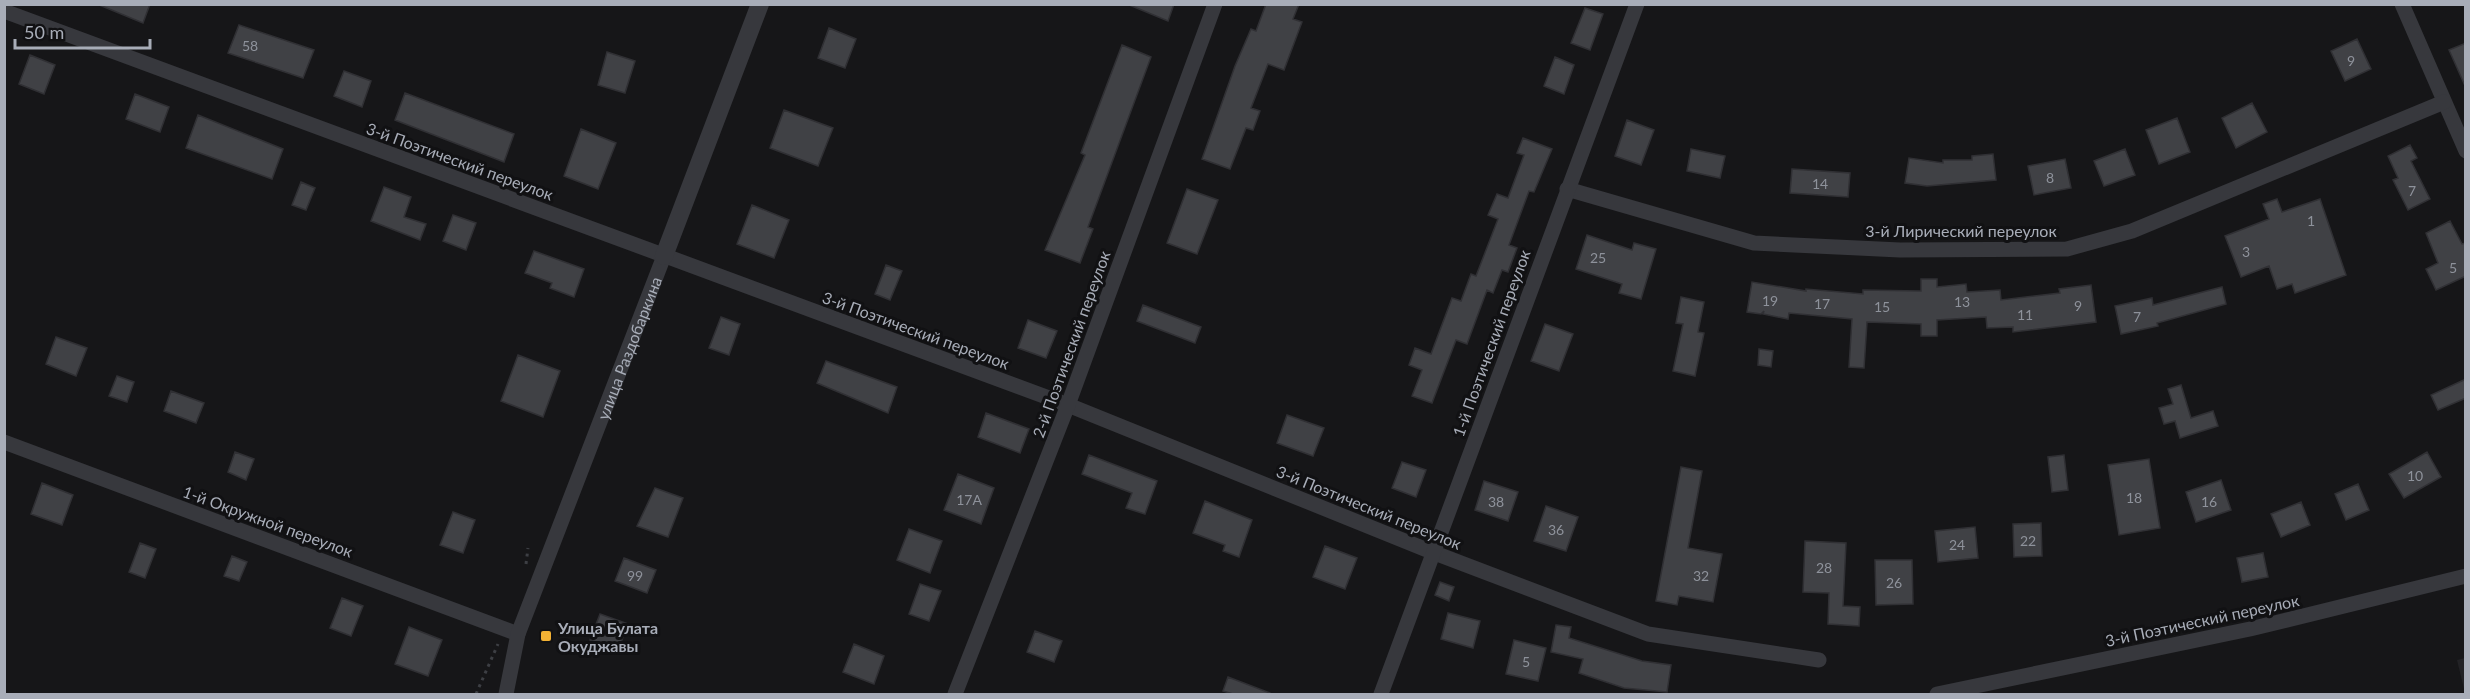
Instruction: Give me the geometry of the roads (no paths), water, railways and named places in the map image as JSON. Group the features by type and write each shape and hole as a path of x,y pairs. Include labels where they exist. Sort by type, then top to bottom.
{"street":[{"name":"улица Раздобаркина","path":"506,694 519,633 760,4"},
{"name":"2-й Поэтический переулок","path":"955,694 1068,405 1215,4"},
{"name":"1-й Поэтический переулок","path":"1381,694 1637,4"},
{"path":"2402,4 2466,151"},
{"name":"3-й Поэтический переулок","path":"4,11 1068,405 1432,552 1648,634 1819,660"},
{"name":"3-й Лирический переулок","path":"1567,189 1754,243 1900,250 2067,249 2132,231 2444,102"},
{"name":"1-й Окружной переулок","path":"4,442 519,633"},
{"name":"3-й Поэтический переулок","path":"1941,694 2250,629 2466,576"}],"place":[{"name":"Улица Булата Окуджавы","path":"546,636"}]}
